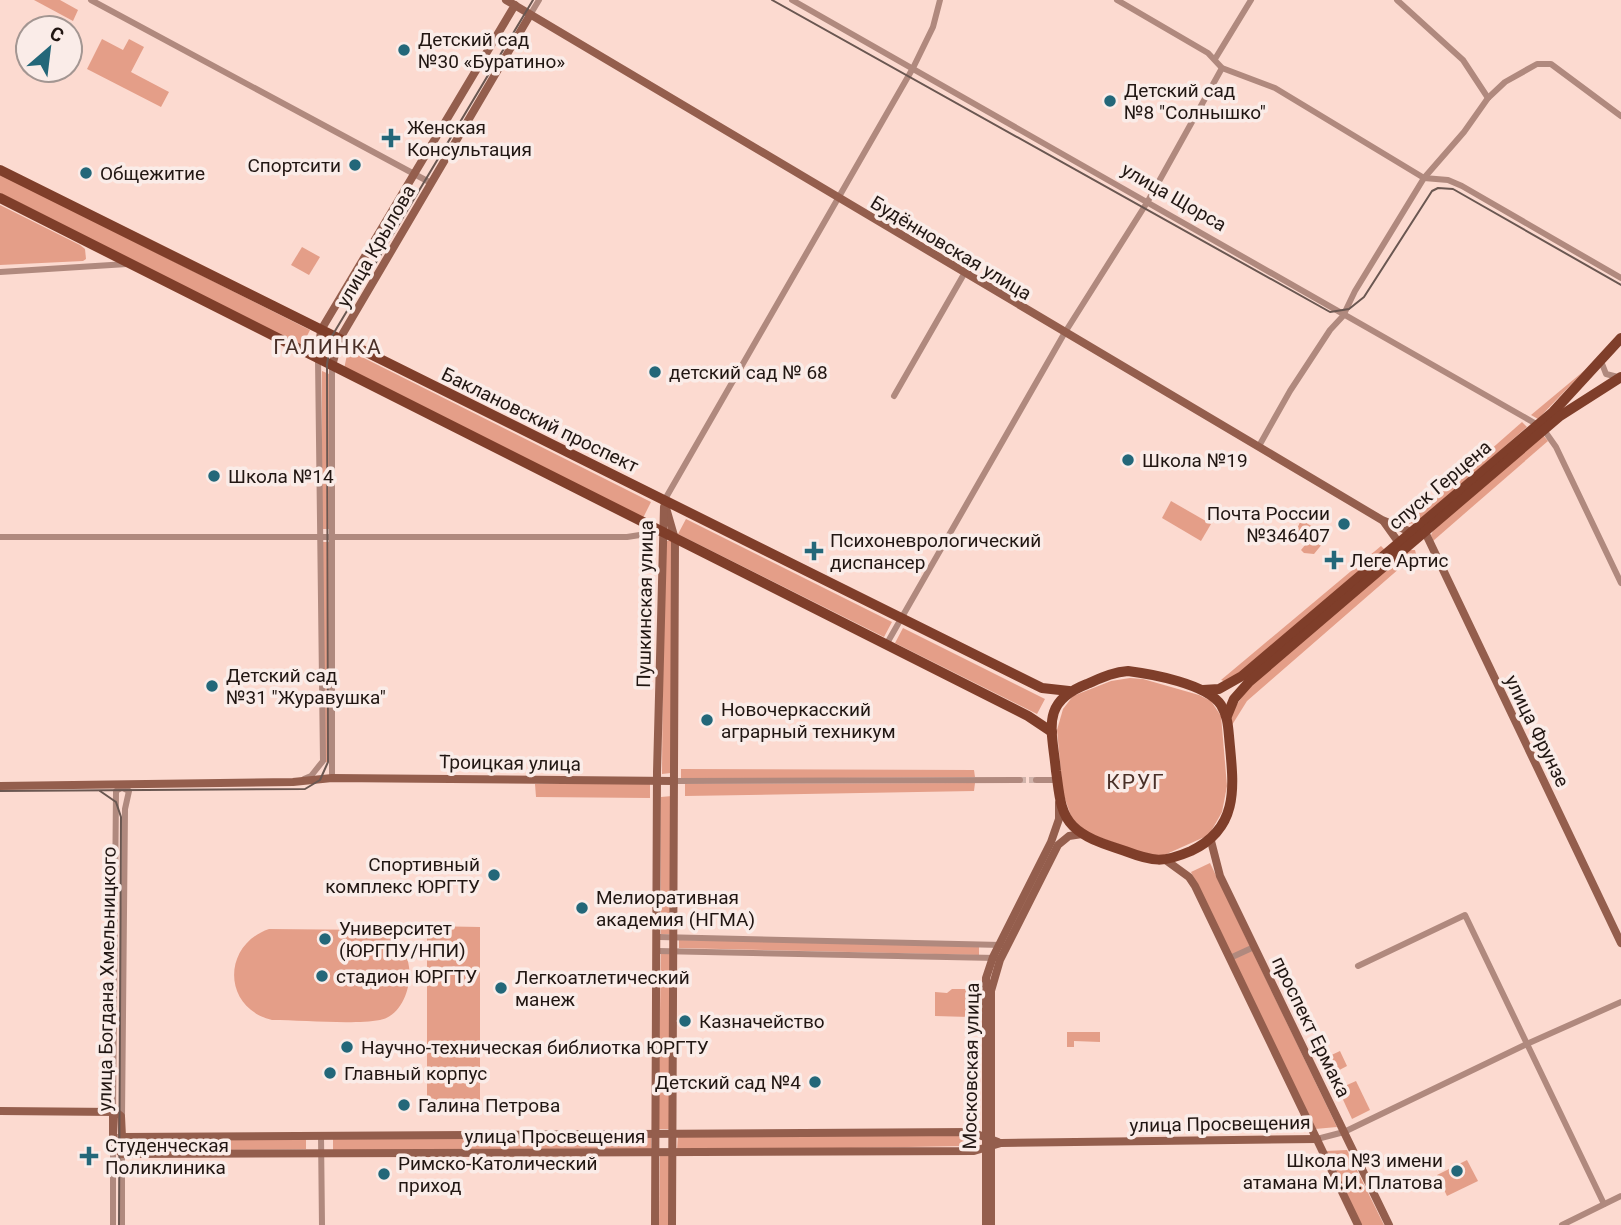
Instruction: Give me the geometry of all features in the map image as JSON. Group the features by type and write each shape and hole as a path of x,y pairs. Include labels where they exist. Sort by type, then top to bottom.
{"main road":[{"name":"Баклановский проспект","path":"0,170 1042,688 1069,691"},
{"path":"0,198 886,645 1052,732"},
{"name":"спуск Герцена","path":"1227,716 1234,699 1249,682 1425,532 1541,428 1621,338"},
{"name":"спуск Герцена","path":"1203,690 1219,689 1242,676 1411,532 1541,428 1620,377"},
{"path":"1128,671 1203,690 1218,701 1227,716 1231,800 1221,827 1211,841 1167,861 1141,857 1082,834 1068,821 1059,798 1052,732 1053,713 1069,691 1110,674 1128,671"}],"street":[{"path":"91,0 431,183"},
{"name":"Будённовская улица","path":"506,0 517,3 530,15 1064,334 1382,520 1411,532"},
{"name":"улица Крылова","path":"332,366 339,340 540,0"},
{"name":"улица Щорса","path":"792,0 1329,304 1343,316 1541,428"},
{"path":"664,500 913,68 933,27 940,0"},
{"path":"1117,0 1215,60 1222,68 1275,88 1424,178 1448,180 1462,186 1621,278"},
{"path":"1215,60 1251,0"},
{"path":"1397,0 1463,60 1488,98"},
{"name":"улица Крылова","path":"318,359 321,330 517,3"},
{"path":"1259,446 1290,391 1330,330 1343,316 1355,290 1424,178 1464,132 1488,98 1517,73 1537,64 1559,68 1621,116"},
{"path":"886,645 1064,334 1148,201 1222,68"},
{"path":"0,272 129,264"},
{"path":"894,396 964,274"},
{"path":"293,782 311,776 323,761 318,359"},
{"path":"1601,359 1601,366 1606,374 1620,377"},
{"path":"332,366 332,778"},
{"path":"1541,428 1556,447 1621,583"},
{"name":"Пушкинская улица","path":"655,1225 661,532 664,500"},
{"name":"Пушкинская улица","path":"664,500 675,539 673,1225"},
{"name":"Будённовская улица","path":"1382,520 1399,543"},
{"path":"0,537 627,537 661,532"},
{"name":"улица Фрунзе","path":"1425,532 1621,943"},
{"name":"Троицкая улица","path":"0,786 117,788 130,785 293,782 332,778 1020,780"},
{"path":"1036,780 1058,780"},
{"name":"улица Богдана Хмельницкого","path":"113,1225 119,1115 125,808 130,796 129,792 117,788 119,1115"},
{"name":"Московская улица","path":"991,1225 991,991 997,958 1055,834 1059,819 1059,798"},
{"name":"Московская улица","path":"1003,945 1058,845 1069,836 1082,834"},
{"name":"проспект Ермака","path":"1211,841 1220,876 1389,1225"},
{"path":"1167,861 1189,877 1195,886 1359,1225"},
{"path":"1358,966 1465,915 1529,1043 1604,1205"},
{"path":"659,937 1003,945"},
{"path":"1230,958 1254,947"},
{"path":"658,951 997,958"},
{"name":"улица Просвещения","path":"116,1140 321,1135 971,1132 991,1142 1317,1139 1344,1132 1529,1043 1621,1003"},
{"path":"0,1111 119,1115"},
{"path":"321,1135 322,1225"},
{"path":"116,1140 116,1151 122,1153 122,1225"},
{"name":"Московская улица","path":"986,1225 991,1142"},
{"name":"улица Просвещения","path":"122,1153 974,1151 991,1142"},
{"path":"1562,1225 1621,1196"}],"shaded area":[{"path":"34,0 60,0 78,10 76,14 60,14"},
{"path":"102,39 123,50 129,39 144,47 131,72 169,92 161,107 87,69"},
{"path":"0,174 310,330 302,346 0,193"},
{"path":"0,205 80,245 85,249 86,259 0,265"},
{"path":"302,247 320,257 309,275 291,265"},
{"path":"348,350 651,502 643,518 344,369"},
{"path":"1585,370 1538,419 1531,415"},
{"path":"322,371 329,374 331,529 322,529"},
{"path":"1522,422 1527,427 1417,523 1406,524"},
{"path":"1543,435 1548,441 1433,541 1431,535 1435,527"},
{"path":"1171,501 1211,524 1201,541 1162,518"},
{"path":"686,519 892,622 884,637 678,534"},
{"path":"1301,520 1320,531 1323,543 1314,554 1301,550 1310,539 1296,531"},
{"path":"664,541 672,541 671,773 662,774"},
{"path":"323,542 331,542 330,762 323,762"},
{"path":"1381,546 1385,550 1241,674 1226,682 1221,680"},
{"path":"1408,550 1415,550 1416,554 1247,701 1232,725 1231,713 1251,684"},
{"path":"903,628 1045,699 1037,714 895,643"},
{"path":"1143,679 1199,695 1211,701 1221,716 1227,786 1222,812 1209,835 1162,856 1142,853 1088,833 1072,819 1063,793 1057,730 1063,709 1073,696 1111,681"},
{"path":"681,769 974,770 975,777 681,779"},
{"path":"650,783 650,798 536,797 535,784"},
{"path":"975,783 974,791 685,796 685,784"},
{"path":"672,796 671,934 661,934 661,797"},
{"path":"1210,863 1337,1127 1315,1129 1191,872"},
{"path":"427,926 480,927 480,1108 427,1107"},
{"name":"стадион ЮРГТУ","path":"269,929 376,930 389,935 402,948 408,960 410,975 404,999 394,1013 380,1020 272,1020 256,1013 244,1003 237,990 234,976 236,962 243,948 254,937"},
{"path":"679,940 979,945 979,955 679,948"},
{"path":"661,953 672,953 670,1129 658,1129"},
{"path":"952,989 970,989 969,1017 935,1016 935,992 947,993"},
{"path":"1067,1032 1100,1032 1100,1042 1074,1041 1074,1047 1067,1047"},
{"path":"1340,1051 1347,1066 1330,1075 1323,1059"},
{"path":"1356,1081 1370,1110 1352,1119 1338,1089"},
{"path":"966,1134 966,1146 677,1151 678,1135"},
{"path":"651,1135 651,1150 333,1150 333,1137"},
{"path":"306,1137 306,1149 125,1151 125,1138"},
{"path":"1347,1150 1384,1225 1361,1225 1326,1151"},
{"path":"660,1156 670,1156 668,1225 659,1225"},
{"path":"1467,1160 1478,1181 1447,1196 1437,1175"}],"tunnel":[{"path":"1020,780 1036,780"}],"tram line":[{"path":"0,791 305,789 320,780 328,762 327,364 332,336 533,0"},
{"path":"772,0 1330,312 1349,309 1364,297 1432,191 1438,188 1453,189 1621,285"},
{"path":"100,791 116,802 121,817 119,1225"}],"place":[{"name":"Детский сад №30 «Буратино»","path":"404,50"},
{"name":"Детский сад №8 \"Солнышко\"","path":"1110,101"},
{"name":"Женская Консультация","path":"391,138"},
{"name":"Спортсити","path":"355,165"},
{"name":"Общежитие","path":"86,173"},
{"name":"детский сад № 68","path":"655,372"},
{"name":"Школа №19","path":"1128,460"},
{"name":"Школа №14","path":"214,476"},
{"name":"Почта России №346407","path":"1344,524"},
{"name":"Психоневрологический диспансер","path":"814,551"},
{"name":"Леге Артис","path":"1334,560"},
{"name":"Детский сад №31 \"Журавушка\"","path":"212,686"},
{"name":"Новочеркасский аграрный техникум","path":"707,720"},
{"name":"Спортивный комплекс ЮРГТУ","path":"494,875"},
{"name":"Мелиоративная академия (НГМА)","path":"582,908"},
{"name":"Университет (ЮРГПУ/НПИ)","path":"325,939"},
{"name":"стадион ЮРГТУ","path":"322,976"},
{"name":"Легкоатлетический манеж","path":"501,988"},
{"name":"Казначейство","path":"685,1021"},
{"name":"Научно-техническая библиотка ЮРГТУ","path":"347,1047"},
{"name":"Главный корпус","path":"330,1073"},
{"name":"Детский сад №4","path":"815,1082"},
{"name":"Галина Петрова","path":"404,1105"},
{"name":"Студенческая Поликлиника","path":"89,1156"},
{"name":"Школа №3 имени атамана М.И. Платова","path":"1457,1171"},
{"name":"Римско-Католический приход","path":"384,1174"}],"district":[{"name":"ГАЛИНКА","path":"328,347"},
{"name":"КРУГ","path":"1136,782"}]}
